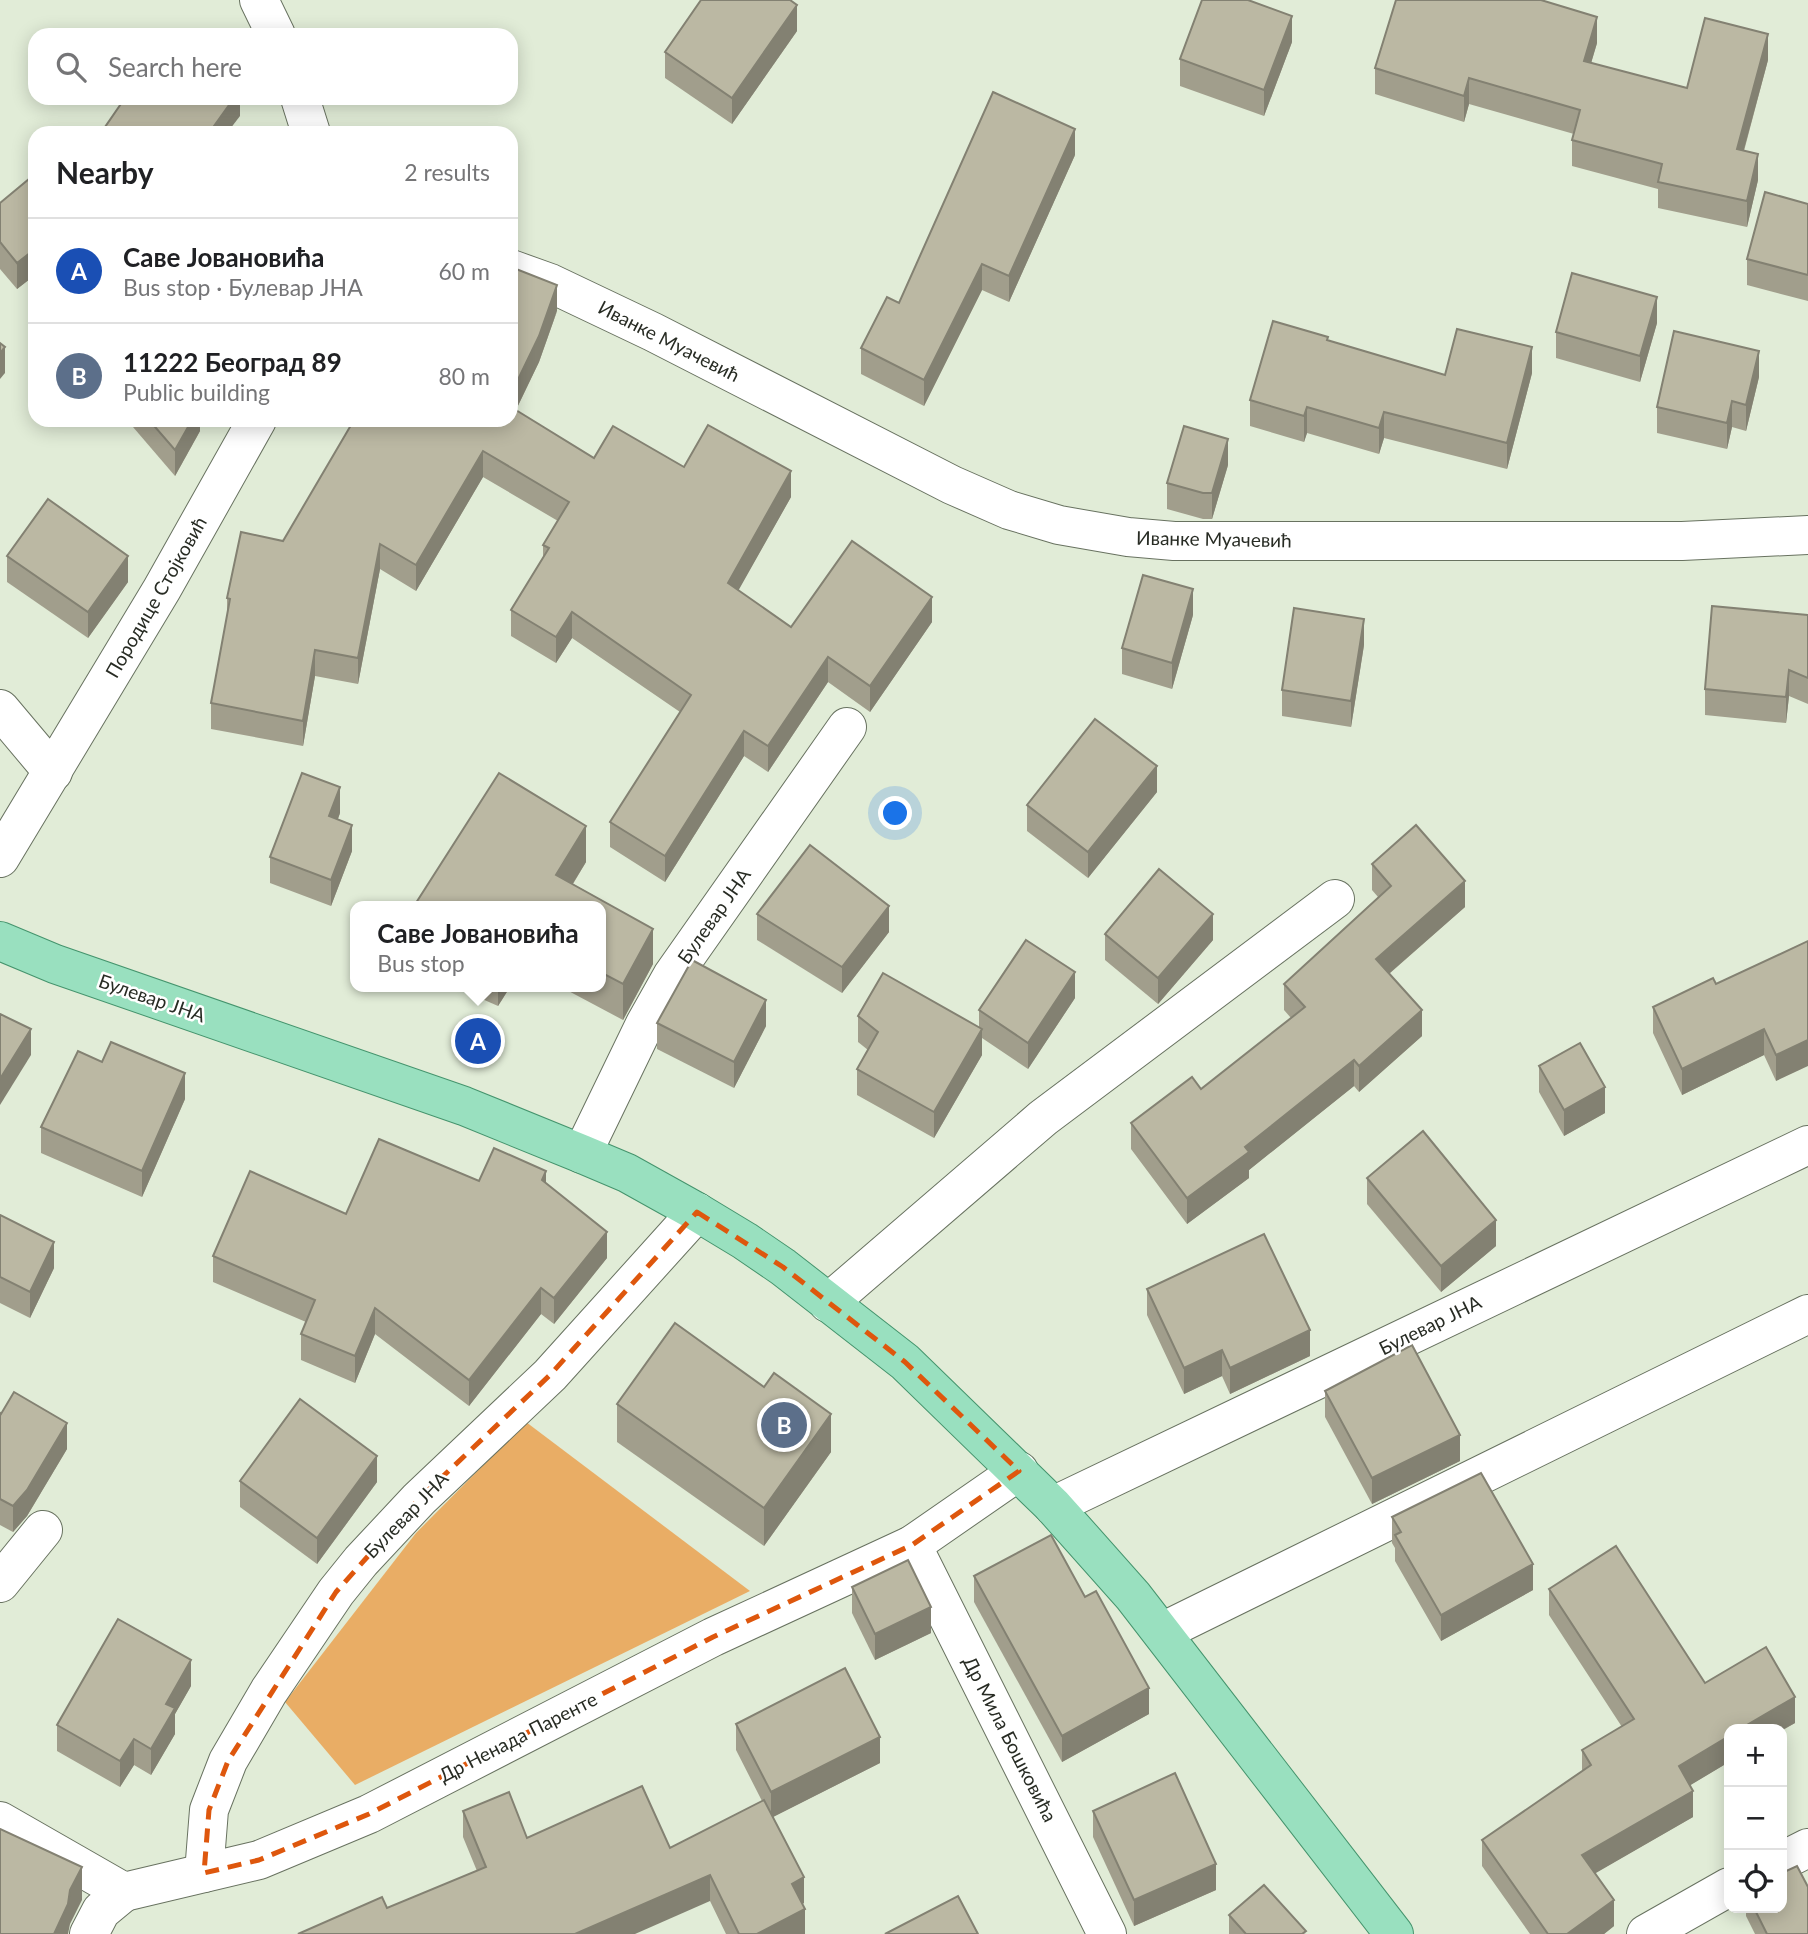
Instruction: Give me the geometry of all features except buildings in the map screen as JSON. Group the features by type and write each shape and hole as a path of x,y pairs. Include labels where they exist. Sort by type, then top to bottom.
{"main road":[{"name":"Булевар ЈНА","path":"0,941 55,964 464,1106 627,1173 746,1241 905,1362 1053,1506 1133,1596 1394,1934"}],"street":[{"path":"259,0 273,28"},
{"path":"302,105 309,126"},
{"name":"Иванке Муачевић","path":"518,272 550,283 653,332 952,485 1009,510 1059,525 1128,537 1174,541 1682,541 1808,535"},
{"name":"Породице Стојковић","path":"0,858 162,589 253,427"},
{"path":"0,709 53,772"},
{"name":"Булевар ЈНА","path":"582,1154 645,1024 672,976 847,727"},
{"path":"828,1303 1044,1118 1335,899"},
{"name":"Булевар ЈНА","path":"1053,1506 1808,1145"},
{"name":"Булевар ЈНА","path":"204,1873 209,1810 228,1761 269,1691 336,1592 419,1499 550,1375 698,1212"},
{"path":"1161,1632 1808,1314"},
{"name":"Др Ненада Паренте","path":"124,1892 259,1860 369,1814 713,1637 912,1545 1019,1471"},
{"path":"0,1583 43,1531"},
{"name":"Др Мила Бошковића","path":"912,1545 1107,1934"},
{"path":"0,1821 124,1892 101,1910 89,1934"},
{"path":"1787,1858 1808,1848"},
{"path":"1646,1934 1724,1890"}],"highlighted area":[{"path":"697,1212 783,1267 905,1362 1019,1471 912,1545 713,1637 369,1814 259,1860 204,1873 209,1810 228,1761 336,1592 419,1499 550,1375"}],"shaded area":[{"path":"526,1422 750,1591 355,1785 285,1702 416,1533"}],"place":[{"name":"Саве Јовановића","path":"478,1041"},
{"name":"11222 Београд 89","path":"784,1425"}]}
